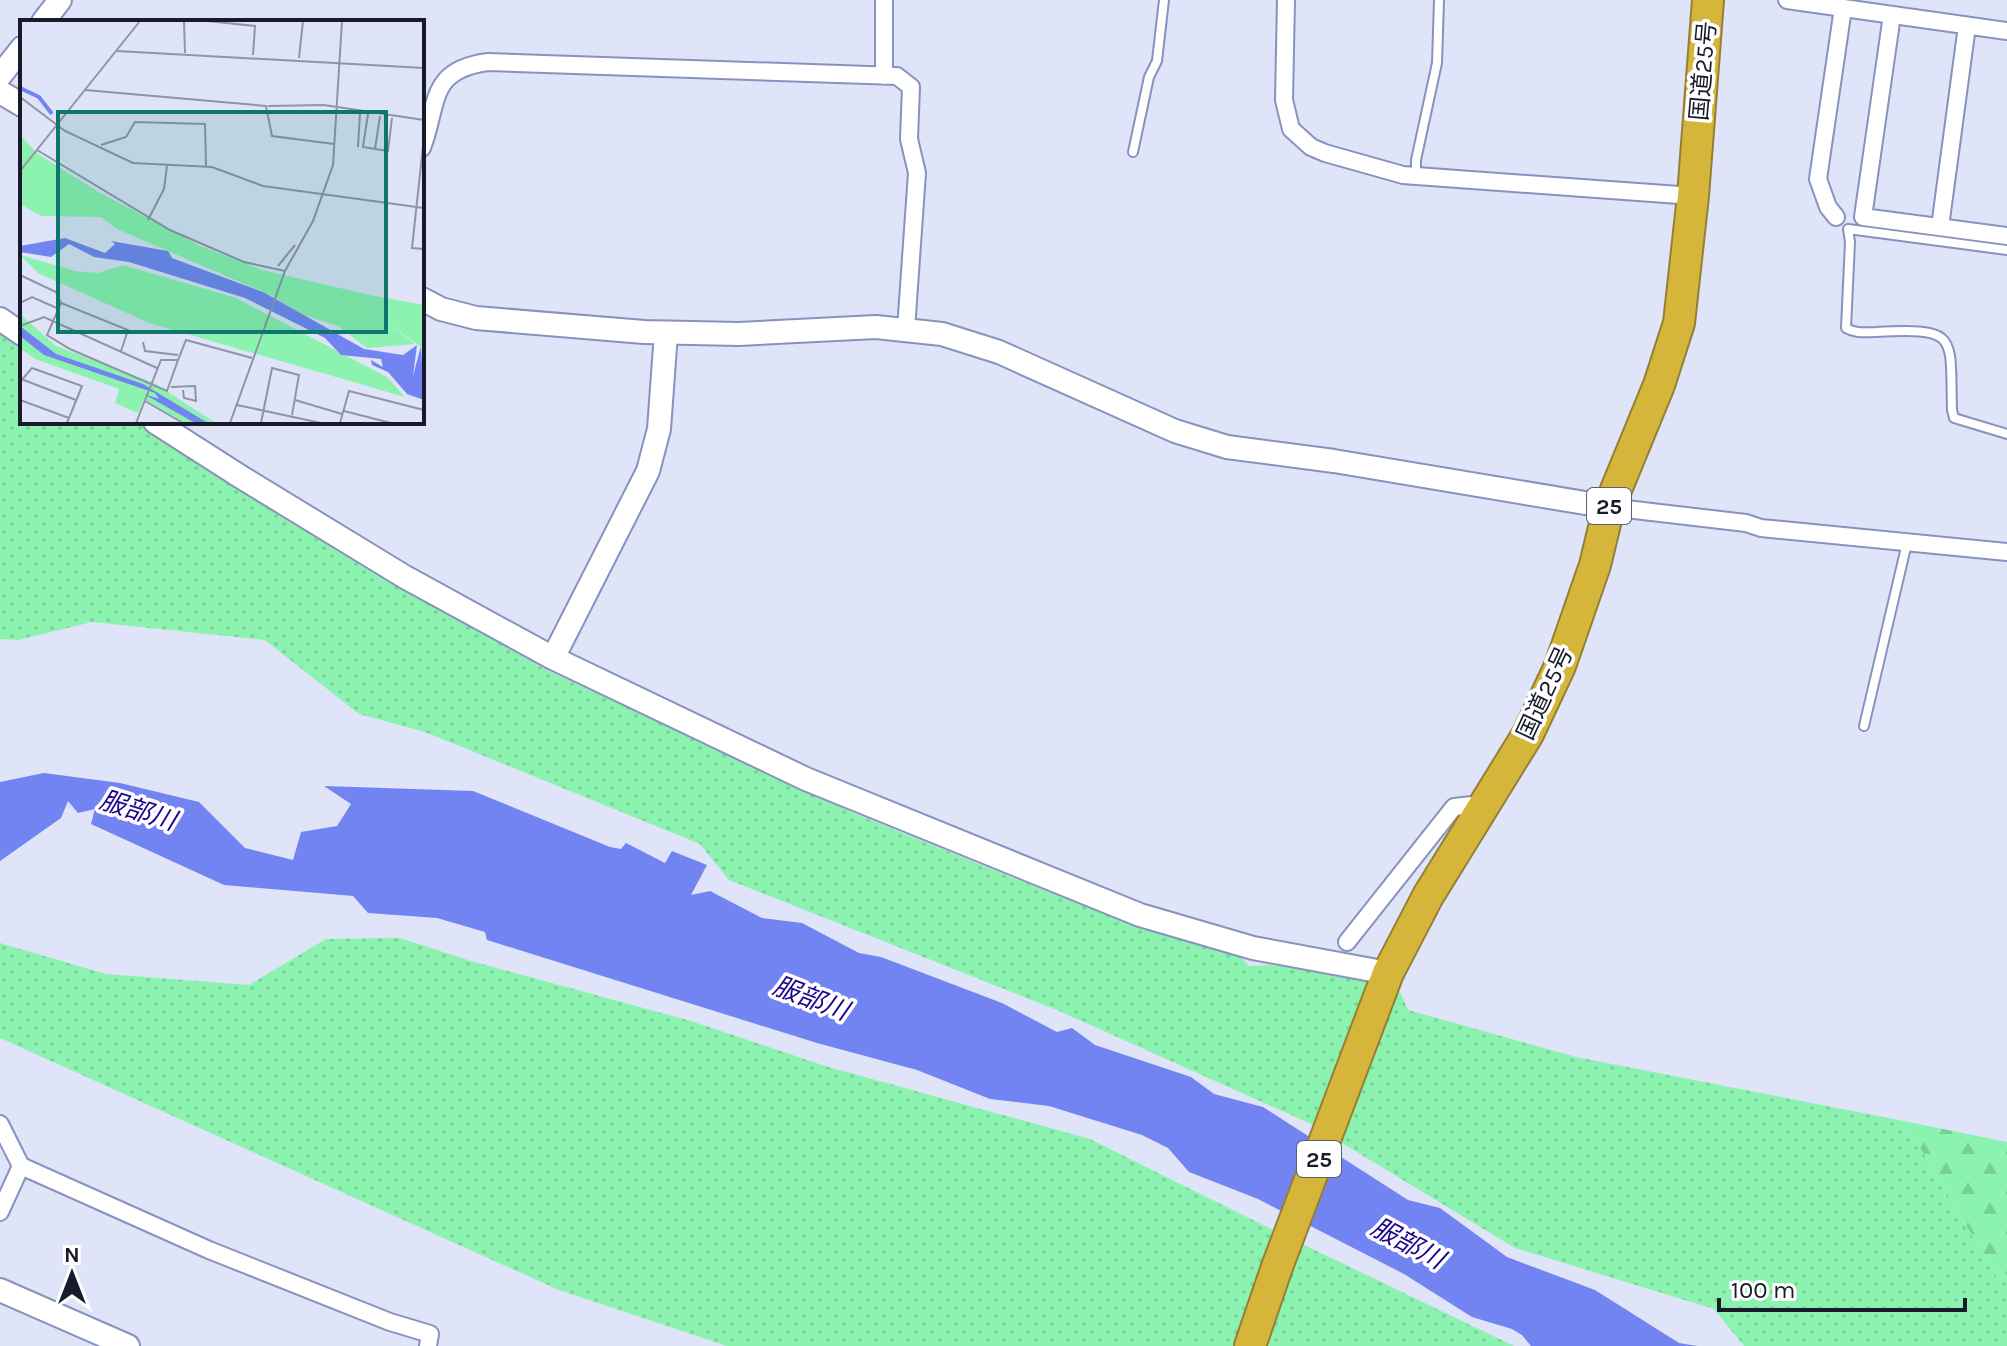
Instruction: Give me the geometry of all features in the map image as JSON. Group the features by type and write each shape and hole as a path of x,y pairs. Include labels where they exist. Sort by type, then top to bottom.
{"highway":[{"name":"国道25号","path":"1250,1346 1388,973 1428,896 1528,734 1560,666 1595,565 1609,507 1659,385 1679,323 1693,196 1708,0"}],"street":[{"path":"45,20 60,0"},
{"path":"884,0 884,76"},
{"path":"1286,0 1284,100 1291,129 1311,147 1416,177 1693,196"},
{"path":"1787,0 2007,31"},
{"path":"1836,217 1828,207 1818,179 1843,8"},
{"path":"1892,15 1863,217 2007,236"},
{"path":"1940,227 1967,26"},
{"path":"3,72 20,51"},
{"path":"424,142 443,83 453,71 472,64 503,62 897,76 911,87 909,139 917,173 906,329"},
{"path":"0,92 20,104"},
{"path":"424,300 441,309 476,318 666,333 739,334 852,327 942,334 987,348 1161,426 1255,453 1334,461 1609,507 1746,523 1761,528 2007,552"},
{"path":"0,319 20,333"},
{"path":"553,658 648,471 659,429 666,333"},
{"path":"158,424 405,577 553,658 806,779 1108,903 1253,948 1388,973"},
{"path":"1347,942 1454,807 1472,805 1483,809"},
{"path":"0,1124 21,1166 209,1250 390,1322 430,1334 428,1346"},
{"path":"1,1205 21,1166"},
{"path":"0,1290 128,1346"}],"lane":[{"path":"1133,152 1149,77 1157,61 1164,0"},
{"path":"1416,177 1416,160 1437,63 1439,0"},
{"path":"2007,250 1848,229 1846,328 1857,332 1924,330 1942,338 1950,350 1954,418 2007,434"},
{"path":"1864,726 1907,542"}],"green space":[{"path":"0,334 20,347 20,424 140,424 406,589 549,671 856,814 1046,891 1188,941 1237,953 1249,966 1306,968 1363,980 1400,992 1408,1010 1576,1057 1904,1121 1997,1277 2007,1284 2007,1346 1744,1346 1714,1309 1515,1248 1309,1123 1057,1010 729,880 700,844 425,732 359,714 265,640 92,622 18,640 0,639"},
{"path":"400,938 471,961 691,1021 825,1066 1090,1139 1514,1346 727,1346 559,1290 0,1038 0,943 106,974 249,985 326,939"},
{"path":"1904,1121 2007,1142 2007,1284 1997,1277"}],"water":[{"name":"服部川","path":"44,773 120,783 199,802 245,848 293,860 301,832 337,826 351,804 324,786 473,791 610,847 621,849 626,843 665,863 672,851 707,865 691,895 710,891 762,918 802,923 859,953 881,957 1002,1003 1057,1032 1072,1028 1095,1045 1191,1077 1214,1094 1263,1107 1408,1200 1440,1208 1507,1257 1595,1290 1679,1343 1697,1346 1531,1346 1512,1329 1472,1317 1404,1274 1258,1199 1189,1172 1168,1148 1142,1135 1049,1106 990,1099 917,1070 817,1043 487,940 485,932 437,918 368,913 353,896 224,885 91,824 95,809 78,813 68,801 61,818 0,861 0,782"}]}
